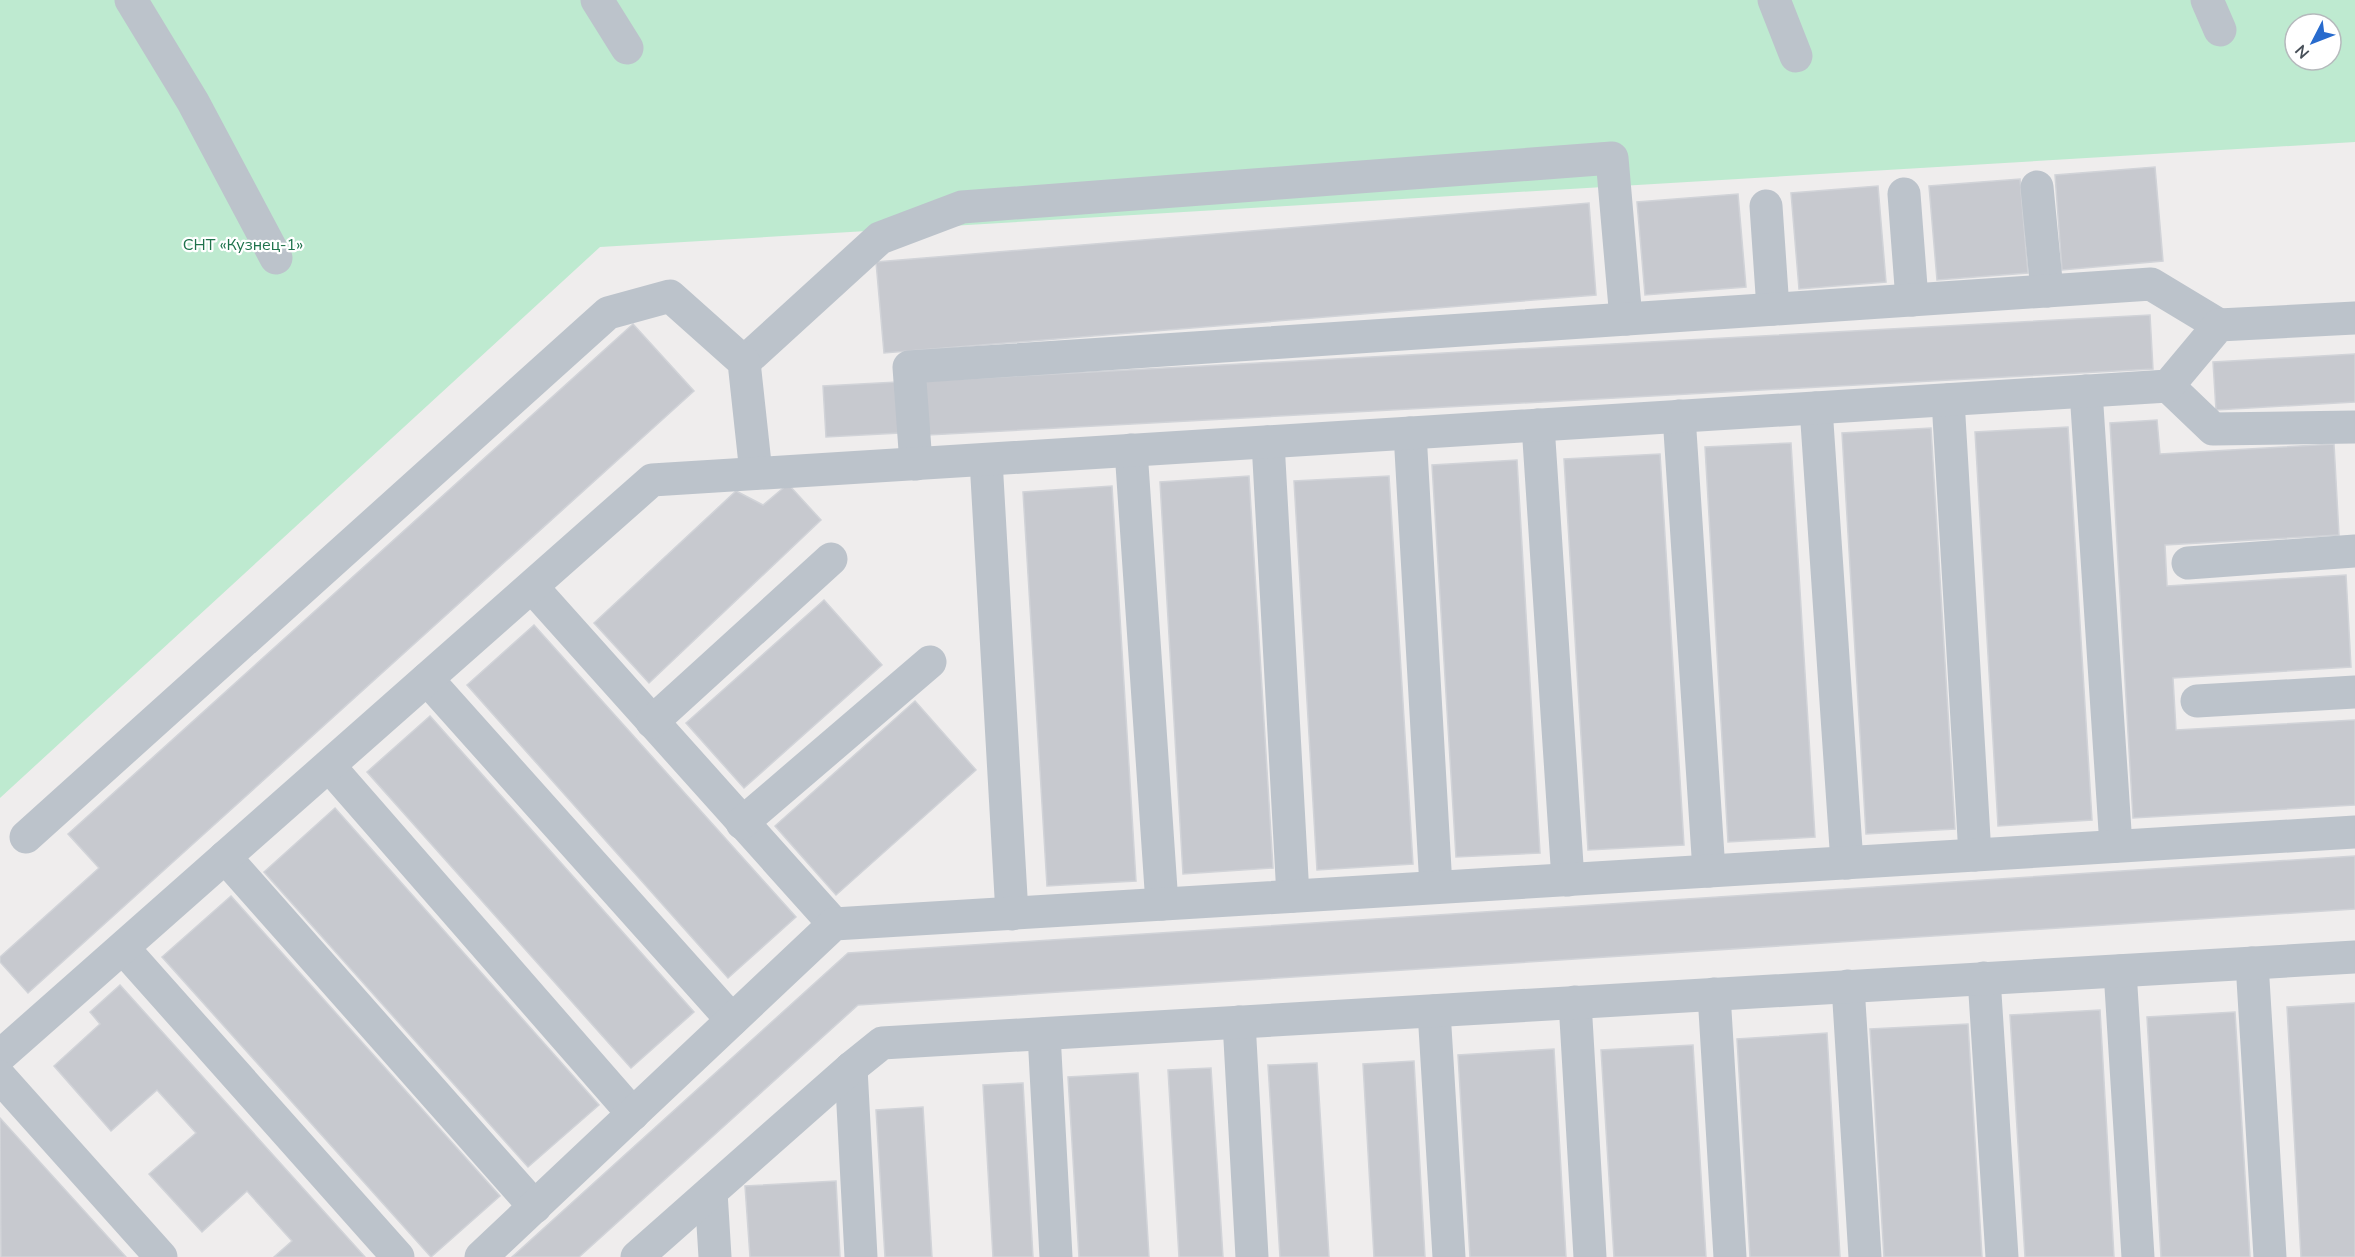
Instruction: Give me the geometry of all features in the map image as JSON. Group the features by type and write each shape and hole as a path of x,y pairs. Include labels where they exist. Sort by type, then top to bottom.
{"lane":[{"path":"131,0 193,102 276,258"},
{"path":"597,0 627,48"},
{"path":"1774,0 1796,56"},
{"path":"2207,0 2220,30"},
{"path":"744,362 880,238 962,207 1612,158 1626,319"},
{"path":"2037,187 2047,291"},
{"path":"1904,194 1912,300"},
{"path":"1766,206 1773,309"},
{"path":"916,464 909,367 2151,284 2219,325 2355,318"},
{"path":"26,837 608,313 670,296 744,362 756,474"},
{"path":"0,1056 652,480 2168,386 2219,325"},
{"path":"2168,386 2213,429 2355,427"},
{"path":"2086,391 2116,846"},
{"path":"1948,399 1976,855"},
{"path":"1816,408 1846,863"},
{"path":"1679,416 1709,871"},
{"path":"1538,425 1568,880"},
{"path":"1410,433 1436,887"},
{"path":"1268,442 1293,896"},
{"path":"1131,450 1162,904"},
{"path":"986,460 1012,914"},
{"path":"2188,563 2355,551"},
{"path":"652,722 831,559"},
{"path":"532,587 834,924"},
{"path":"742,823 930,662"},
{"path":"427,679 732,1020"},
{"path":"2197,701 2355,692"},
{"path":"329,766 633,1114"},
{"path":"481,1257 834,924 2355,832"},
{"path":"225,857 535,1207"},
{"path":"123,948 398,1257"},
{"path":"637,1257 882,1043 2355,957"},
{"path":"2252,963 2270,1257"},
{"path":"2120,971 2138,1257"},
{"path":"1984,978 2002,1257"},
{"path":"1848,986 1865,1257"},
{"path":"1714,994 1730,1257"},
{"path":"1575,1002 1590,1257"},
{"path":"1434,1011 1449,1257"},
{"path":"1239,1022 1252,1257"},
{"path":"1044,1034 1056,1257"},
{"path":"851,1068 861,1257"},
{"path":"0,1077 160,1257"},
{"path":"711,1192 715,1257"}],"green space":[{"name":"СНТ «Кузнец-1»","path":"0,0 2355,0 2355,142 600,247 0,798"}],"building":[{"path":"2155,167 2163,261 2062,270 2055,175"},
{"path":"2020,179 2028,273 1937,280 1929,186"},
{"path":"1878,186 1886,282 1799,289 1791,193"},
{"path":"1738,194 1746,287 1645,295 1637,202"},
{"path":"1589,203 1596,295 884,353 876,262"},
{"path":"2150,315 2153,369 928,435 925,381"},
{"path":"633,324 694,391 28,993 0,962 0,957 99,868 68,834"},
{"path":"2355,354 2355,402 2216,410 2213,362"},
{"path":"897,382 900,433 826,437 823,386"},
{"path":"2157,420 2160,454 2334,444 2339,535 2165,545 2167,586 2346,575 2351,667 2173,678 2176,730 2355,720 2355,805 2133,818 2110,423"},
{"path":"2068,427 2092,820 1998,826 1975,432"},
{"path":"1931,428 1955,829 1866,834 1842,433"},
{"path":"1791,443 1815,837 1728,842 1705,447"},
{"path":"1660,454 1684,845 1588,850 1564,459"},
{"path":"1517,460 1540,853 1456,857 1432,465"},
{"path":"1249,476 1273,868 1183,874 1160,482"},
{"path":"1389,476 1413,864 1317,870 1294,481"},
{"path":"788,484 821,520 649,683 594,623 736,491 763,505"},
{"path":"1112,486 1136,881 1047,886 1023,492"},
{"path":"824,600 882,665 744,788 686,723"},
{"path":"534,625 796,917 728,978 467,685"},
{"path":"915,701 976,770 836,895 775,826"},
{"path":"430,716 694,1012 631,1068 367,772"},
{"path":"335,808 599,1105 528,1167 264,872"},
{"path":"2355,856 2355,909 858,1005 579,1257 512,1257 848,953"},
{"path":"231,896 500,1196 431,1257 162,957"},
{"path":"120,985 365,1257 274,1257 292,1241 247,1191 202,1232 149,1174 196,1133 157,1090 111,1131 54,1066 100,1024 90,1012"},
{"path":"2355,1003 2355,1257 2301,1257 2287,1007"},
{"path":"2100,1010 2114,1257 2025,1257 2010,1015"},
{"path":"2235,1012 2250,1257 2161,1257 2147,1017"},
{"path":"1968,1024 1982,1257 1884,1257 1870,1029"},
{"path":"1827,1033 1840,1257 1750,1257 1737,1039"},
{"path":"1693,1045 1706,1257 1614,1257 1601,1050"},
{"path":"1554,1049 1566,1257 1470,1257 1458,1055"},
{"path":"1414,1061 1425,1257 1374,1257 1363,1064"},
{"path":"1317,1063 1329,1257 1280,1257 1268,1065"},
{"path":"1211,1068 1223,1257 1179,1257 1168,1070"},
{"path":"1138,1073 1149,1257 1079,1257 1068,1077"},
{"path":"1023,1083 1033,1257 993,1257 983,1085"},
{"path":"923,1107 932,1257 885,1257 876,1110"},
{"path":"0,1118 126,1257 1,1257"},
{"path":"836,1181 840,1257 750,1257 745,1186"}]}
